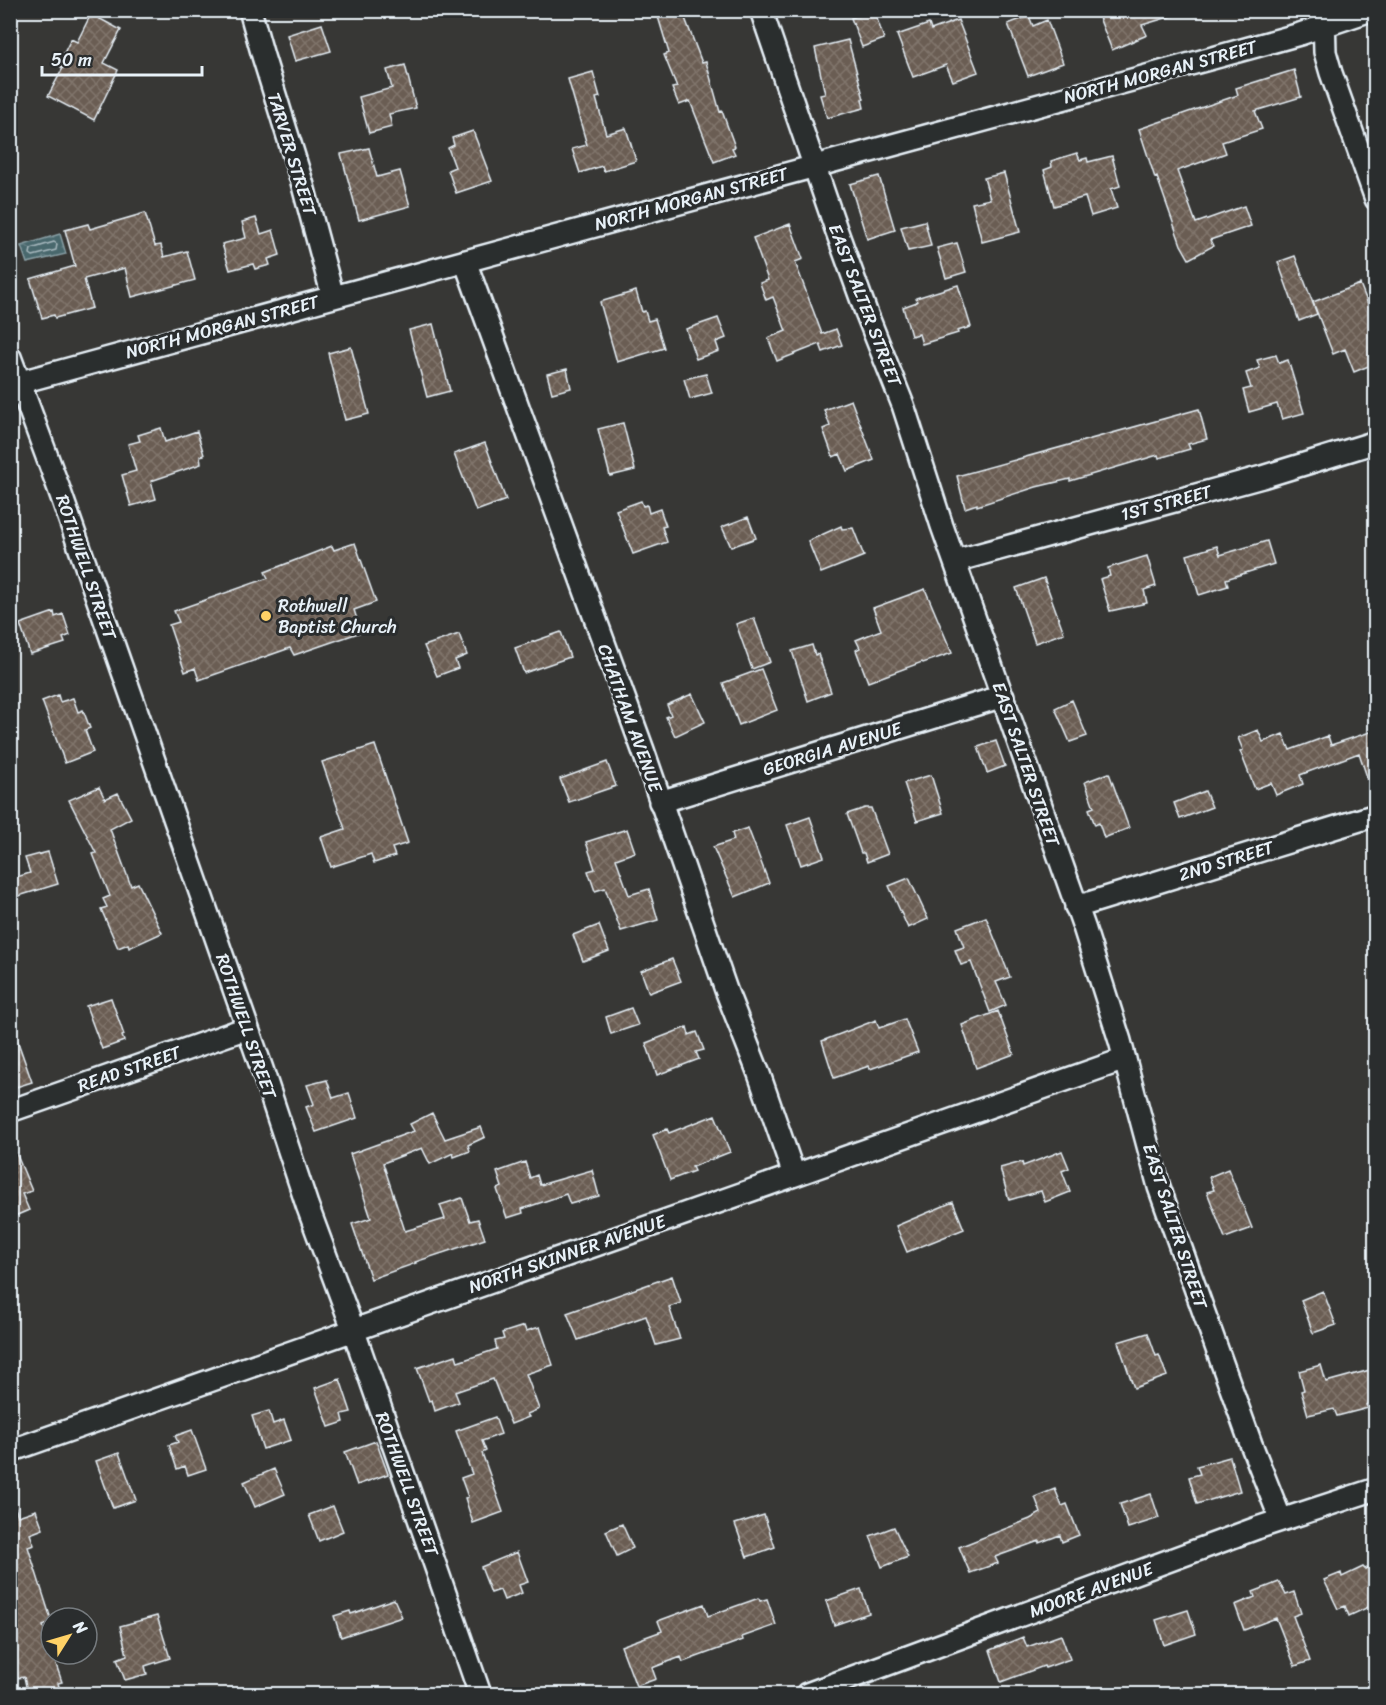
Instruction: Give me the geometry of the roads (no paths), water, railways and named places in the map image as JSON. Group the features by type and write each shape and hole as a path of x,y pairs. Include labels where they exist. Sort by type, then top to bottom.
{"street":[{"name":"TARVER STREET","path":"250,10 262,56 302,182 333,297"},
{"name":"EAST SALTER STREET","path":"761,10 866,312 903,405 1108,1001 1159,1187 1247,1433 1281,1520"},
{"name":"NORTH MORGAN STREET","path":"15,383 1231,53 1324,18 1371,10"},
{"path":"1324,18 1325,52 1331,73 1376,199"},
{"name":"CHATHAM AVENUE","path":"465,261 794,1175"},
{"name":"ROTHWELL STREET","path":"10,357 15,383 247,1028 480,1695"},
{"name":"1ST STREET","path":"955,561 1262,477 1376,442"},
{"name":"GEORGIA AVENUE","path":"660,802 1003,696"},
{"name":"2ND STREET","path":"1076,907 1376,815"},
{"name":"READ STREET","path":"10,1111 247,1028"},
{"name":"NORTH SKINNER AVENUE","path":"10,1451 1125,1059"},
{"name":"MOORE AVENUE","path":"818,1693 1281,1520 1376,1489"}],"water":[{"path":"60,234 66,254 27,263 21,246"}],"place":[{"name":"Rothwell Baptist Church","path":"266,616"}]}
